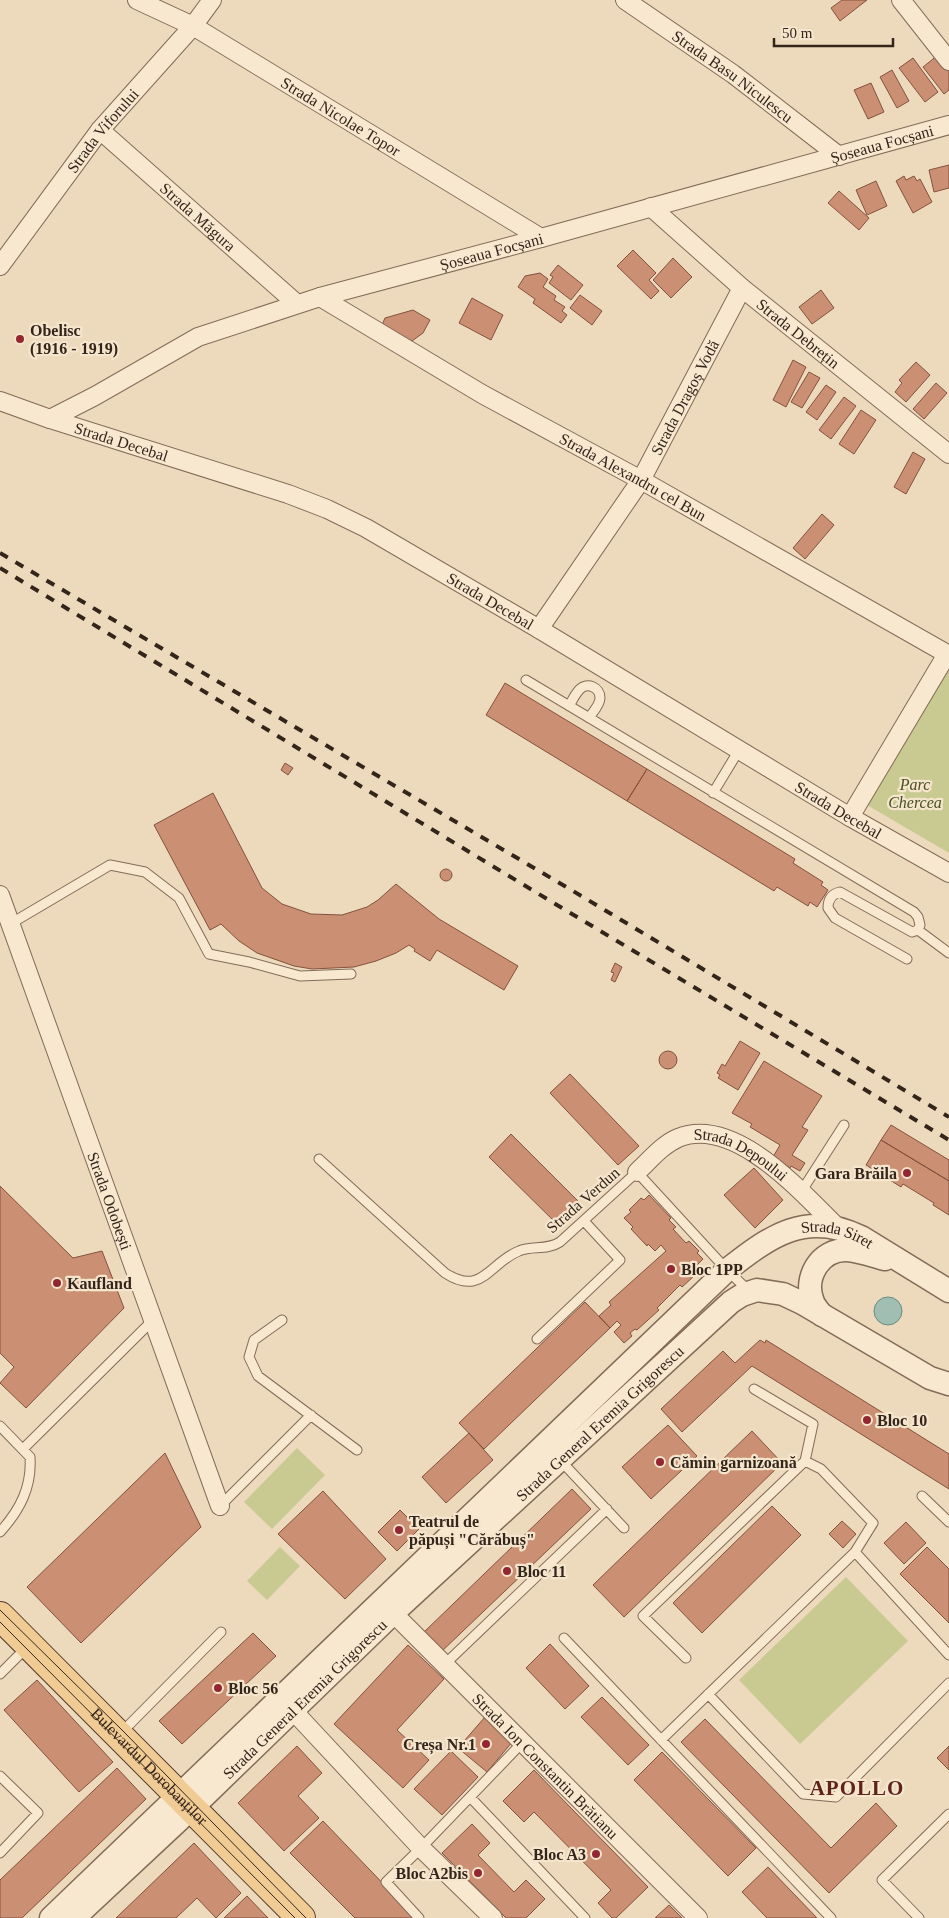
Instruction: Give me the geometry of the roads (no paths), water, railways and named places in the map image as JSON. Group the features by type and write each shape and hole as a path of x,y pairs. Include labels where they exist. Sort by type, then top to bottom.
{"main road":[{"name":"Bulevardul Dorobanților","path":"0,1616 301,1918"}],"street":[{"name":"Strada Nicolae Topor","path":"137,0 193,26 541,238"},
{"name":"Strada Viforului","path":"0,266 100,130 193,26 212,0"},
{"name":"Strada Basu Niculescu","path":"625,0 733,74 839,156"},
{"path":"901,0 949,61"},
{"name":"Șoseaua Focșani","path":"50,418 95,396 198,336 320,297 949,125"},
{"name":"Strada Măgura","path":"100,130 297,304"},
{"name":"Strada Debrețin","path":"651,207 742,288 949,454"},
{"name":"Strada Dragoș Vodă","path":"540,629 641,480 742,288"},
{"name":"Strada Alexandru cel Bun","path":"320,297 482,394 641,480 948,654"},
{"name":"Strada Decebal","path":"0,401 288,494 327,509 366,528 540,629 850,817 949,873"},
{"path":"850,817 948,654"},
{"name":"Strada Odobești","path":"0,895 6,921 220,1506"},
{"name":"Strada Depoului","path":"637,1172 671,1142 687,1135 707,1135 726,1139 752,1151 767,1161 837,1227"},
{"name":"Strada Siret","path":"765,1243 785,1232 801,1227 826,1225 837,1227 862,1237 947,1291"},
{"name":"Strada General Eremia Grigorescu","path":"74,1918 186,1802 288,1705 727,1270 765,1243"},
{"name":"Strada Siret","path":"822,1315 814,1304 810,1287 814,1270 824,1258 837,1251 847,1250 906,1264"},
{"path":"750,1292 764,1290 783,1294 802,1303 930,1378 949,1384"},
{"name":"Strada General Eremia Grigorescu","path":"288,1705 393,1614 731,1302 750,1292"},
{"path":"914,1369 929,1371 949,1366"},
{"name":"Strada Ion Constantin Brătianu","path":"393,1614 698,1918"},
{"path":"288,1705 421,1848 492,1918"},
{"name":"Strada General Eremia Grigorescu","path":"51,1918 186,1802"}],"lane":[{"path":"526,680 914,912 920,921 918,930"},
{"path":"569,706 582,687 594,687 599,692 600,700 588,718"},
{"path":"713,793 739,750"},
{"path":"6,921 110,865 145,872 179,898 209,954 249,962 300,976 352,974"},
{"path":"906,959 835,918 828,908 828,903 831,896 840,892 906,930 912,932 918,930"},
{"path":"918,930 949,953"},
{"path":"801,1192 844,1125"},
{"name":"Strada Verdun","path":"319,1159 444,1273 455,1280 473,1281 484,1277 511,1254 520,1250 553,1246 568,1236 637,1172 727,1270 750,1292"},
{"path":"537,1339 620,1260 584,1221"},
{"path":"282,1320 254,1340 249,1357 258,1376 358,1450"},
{"path":"23,1449 152,1321"},
{"path":"686,1658 643,1616 806,1461 813,1424 754,1389"},
{"path":"220,1506 310,1415"},
{"path":"0,1426 30,1457 28,1484 23,1502 0,1532"},
{"path":"560,1460 624,1528"},
{"path":"661,1740 855,1552 873,1523 822,1469 806,1461"},
{"path":"922,1496 949,1522"},
{"path":"444,1665 606,1509"},
{"path":"855,1552 949,1655"},
{"path":"119,1734 221,1632"},
{"path":"564,1638 831,1918"},
{"path":"0,1674 29,1645"},
{"path":"708,1694 803,1794 836,1797 949,1683"},
{"path":"419,1918 386,1882 522,1743"},
{"path":"0,1776 38,1813 0,1853"},
{"path":"470,1797 585,1918"},
{"path":"919,1918 882,1880 949,1814"}],"tram line":[{"path":"0,1610 123,1731 306,1918"},
{"path":"0,1622 295,1918"}],"railway":[{"path":"0,553 568,888 949,1117"},
{"path":"0,568 949,1140"}],"place":[{"name":"Obelisc (1916 - 1919)","path":"20,339"},
{"name":"Gara Brăila","path":"907,1173"},
{"name":"Bloc 1PP","path":"671,1269"},
{"name":"Kaufland","path":"57,1283"},
{"name":"Bloc 10","path":"867,1420"},
{"name":"Cămin garnizoană","path":"660,1462"},
{"name":"Teatrul de păpuși \"Cărăbuș\"","path":"399,1530"},
{"name":"Bloc 11","path":"507,1571"},
{"name":"Bloc 56","path":"218,1688"},
{"name":"Creșa Nr.1","path":"486,1744"},
{"name":"Bloc A3","path":"596,1854"},
{"name":"Bloc A2bis","path":"478,1873"}],"district":[{"name":"APOLLO","path":"857,1788"}],"park label":[{"name":"Parc Chercea","path":"915,793"}]}
